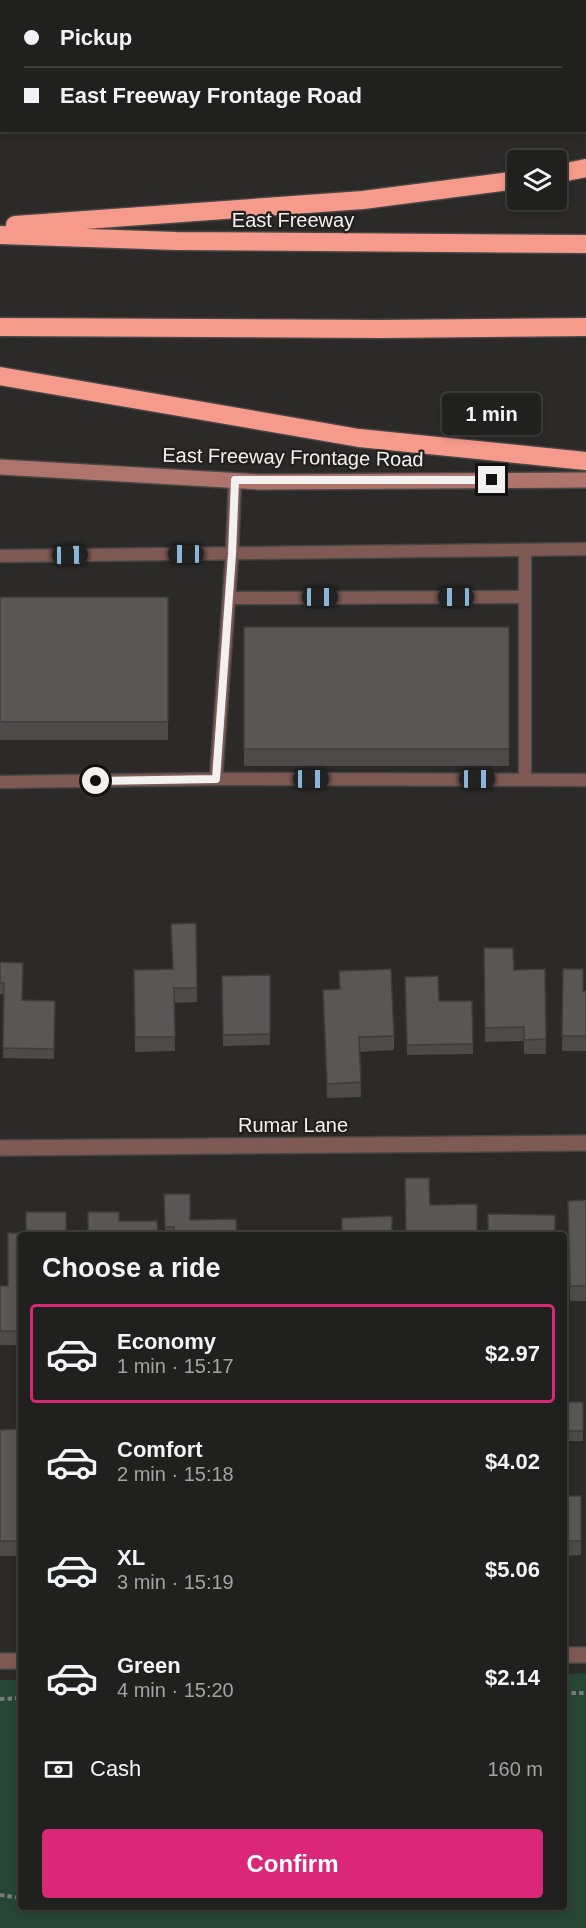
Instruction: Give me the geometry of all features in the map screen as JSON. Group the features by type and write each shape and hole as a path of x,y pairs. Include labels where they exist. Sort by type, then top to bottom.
{"highway":[{"path":"567,172 586,168"},
{"path":"0,226 363,200 507,181"},
{"name":"East Freeway","path":"0,235 177,241 586,244"},
{"path":"0,327 381,330 586,327"},
{"path":"0,376 359,438 586,461"}],"main road":[{"name":"East Freeway Frontage Road","path":"0,467 259,482 586,480"}],"street":[{"name":"Rumar Lane","path":"0,1148 586,1143"},
{"path":"567,1655 586,1655"},
{"path":"0,1661 18,1661"}],"lane":[{"path":"216,779 235,480"},
{"path":"0,556 586,549"},
{"path":"525,550 525,780"},
{"path":"229,598 525,597"},
{"path":"0,782 216,779 586,780"}],"path":[{"path":"567,1693 586,1693"},
{"path":"0,1699 18,1698"},
{"path":"0,1895 18,1898"},
{"path":"105,1910 111,1911"}],"green space":[{"path":"586,1673 586,1928 0,1928 0,1680 18,1680 18,1910 567,1910 567,1674"}],"building":[{"path":"0,597 168,597 168,722 0,722"},
{"path":"244,627 509,627 509,749 244,749"},
{"path":"196,923 197,988 174,988 175,1037 135,1037 134,970 173,969 171,924"},
{"path":"484,948 513,948 514,970 545,969 546,1039 524,1040 524,1027 485,1028"},
{"path":"0,962 23,963 22,1000 55,1001 54,1049 3,1048 4,983 0,983"},
{"path":"391,969 394,1036 359,1037 361,1082 327,1084 323,990 340,989 339,971"},
{"path":"563,969 583,969 583,991 586,991 586,1036 562,1036"},
{"path":"270,975 270,1034 223,1035 222,976"},
{"path":"438,976 439,1001 472,1001 473,1044 407,1045 405,977"},
{"path":"405,1178 429,1178 430,1205 477,1204 477,1232 406,1232"},
{"path":"164,1194 190,1194 190,1220 236,1219 237,1232 175,1232 174,1227 165,1227"},
{"path":"586,1200 586,1286 570,1286 568,1201"},
{"path":"26,1212 66,1212 66,1232 26,1232"},
{"path":"88,1212 119,1212 119,1221 157,1221 158,1232 88,1232"},
{"path":"488,1214 555,1215 555,1232 488,1232"},
{"path":"392,1216 392,1232 342,1232 342,1218"},
{"path":"8,1233 18,1233 18,1331 0,1331 0,1286 8,1286"},
{"path":"567,1402 583,1402 583,1431 567,1431"},
{"path":"18,1429 18,1541 0,1541 0,1430"},
{"path":"567,1496 581,1496 581,1541 567,1541"}],"route":[{"path":"96,781 216,779 235,480 259,482 492,480"}]}
